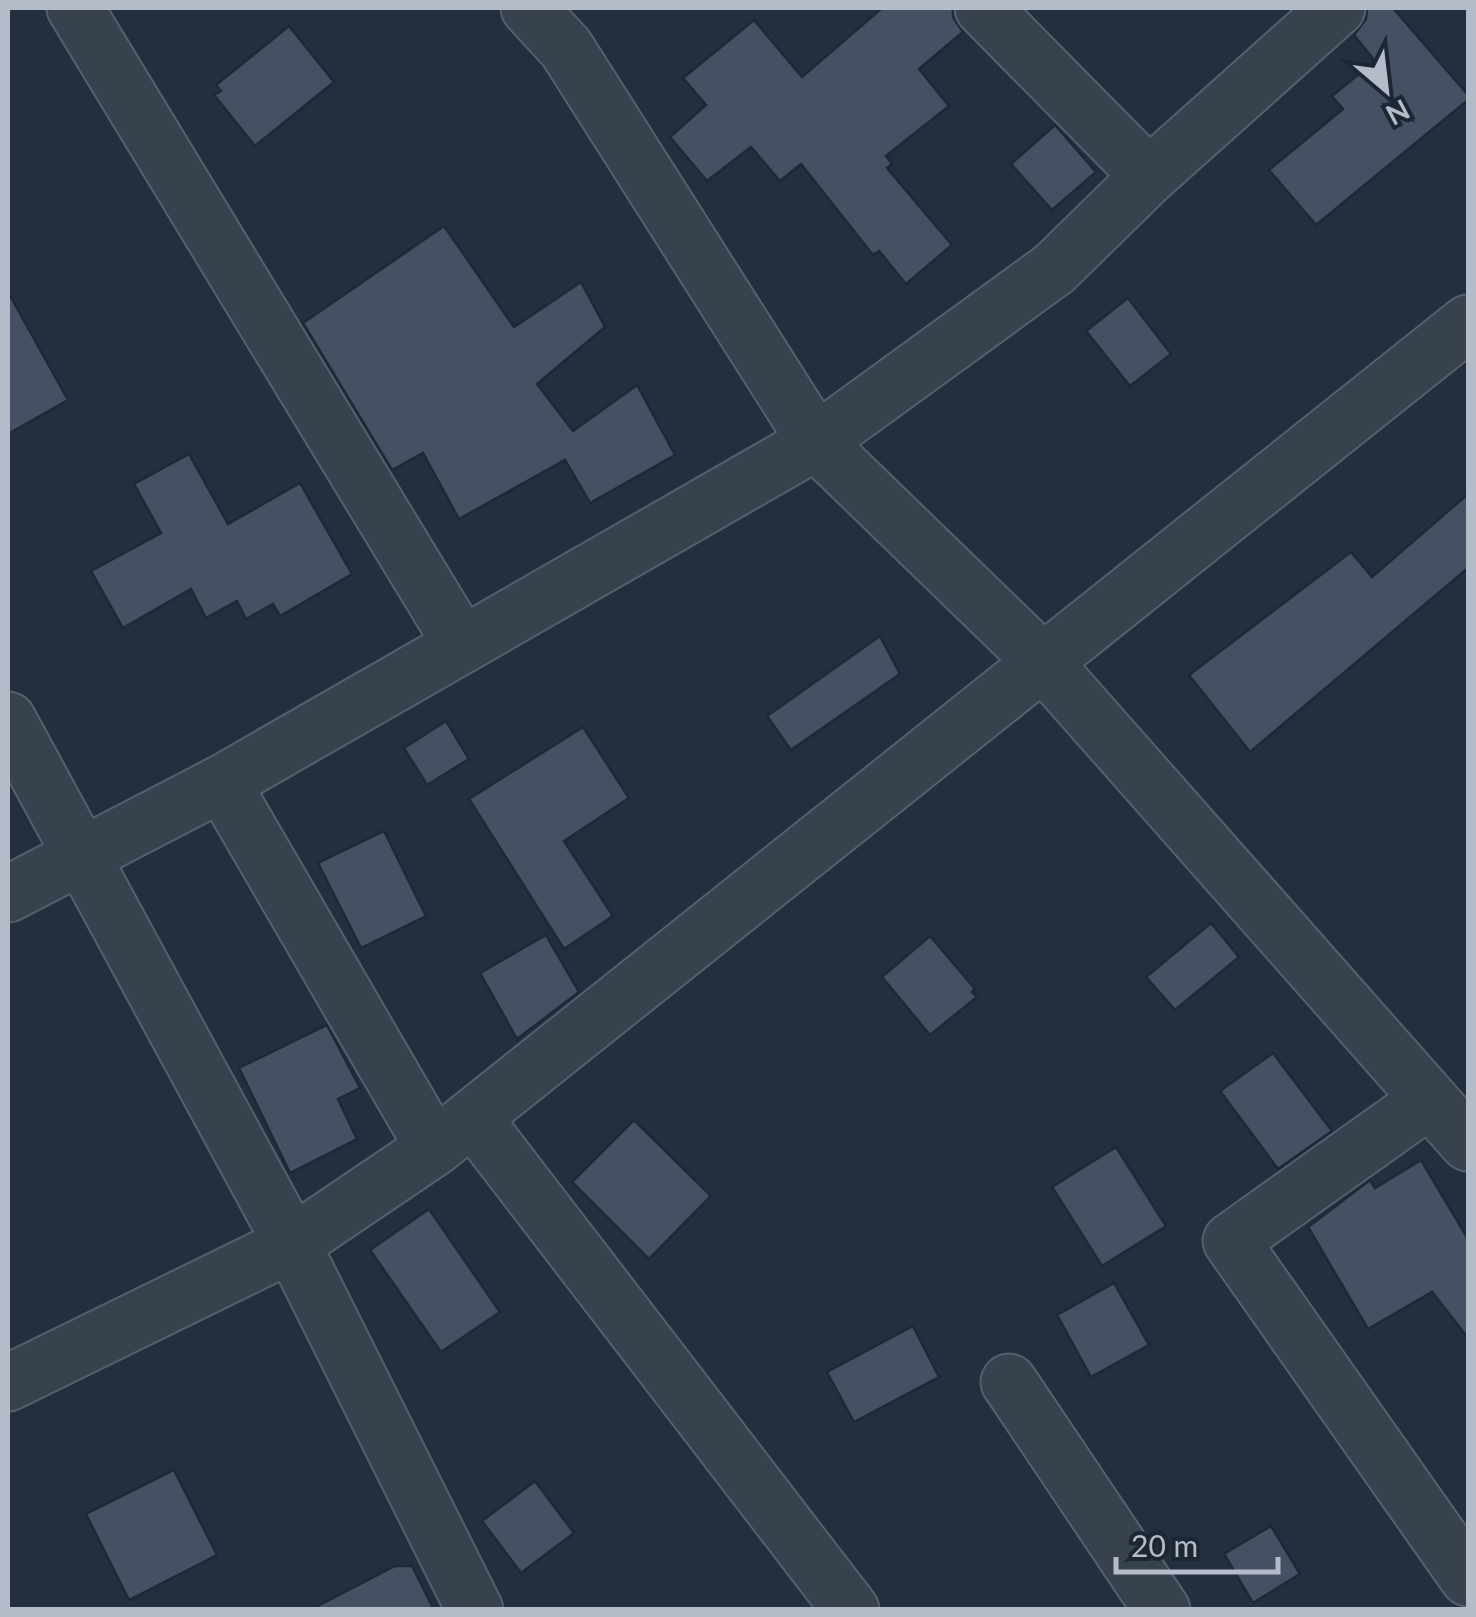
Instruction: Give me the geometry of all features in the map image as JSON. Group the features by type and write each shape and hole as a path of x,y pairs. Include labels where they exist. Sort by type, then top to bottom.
{"street":[{"path":"74,8 462,645"},
{"path":"529,8 566,48 816,442 1044,662 1468,1143"},
{"path":"983,8 1149,176"},
{"path":"8,894 222,783 816,442 1054,269 1149,176 1337,8"},
{"path":"8,1384 292,1244 453,1133 1468,323"},
{"path":"8,720 292,1244 475,1610"},
{"path":"222,783 453,1133 844,1607"},
{"path":"1429,1100 1231,1241 1468,1578"},
{"path":"1009,1382 1162,1610"}],"building":[{"path":"882,8 953,8 953,17 963,32 919,69 949,106 886,156 892,164 887,168 952,245 906,284 879,251 873,255 801,164 780,181 751,147 707,181 670,137 706,105 683,78 754,20 802,77"},
{"path":"1367,8 1393,8 1468,95 1468,100 1316,225 1269,170 1343,109 1332,96 1375,61 1354,35 1366,19"},
{"path":"289,26 334,82 255,146 214,95 221,91 216,85"},
{"path":"1055,125 1096,172 1052,210 1011,164"},
{"path":"444,226 514,327 581,282 605,327 537,384 573,431 637,385 675,455 590,503 565,460 459,519 423,453 392,470 303,323"},
{"path":"8,292 68,400 8,434"},
{"path":"1128,298 1171,354 1130,386 1086,331"},
{"path":"189,454 228,524 300,483 352,574 280,616 273,604 246,619 237,601 206,618 191,589 123,628 91,571 161,533 134,484"},
{"path":"1468,494 1468,568 1250,752 1189,675 1351,552 1372,577"},
{"path":"880,636 900,674 791,750 767,716"},
{"path":"446,721 469,759 427,785 404,748"},
{"path":"583,727 629,798 564,841 613,916 564,949 469,799"},
{"path":"384,831 426,916 361,948 318,863"},
{"path":"1211,923 1239,957 1175,1010 1146,977"},
{"path":"546,935 579,992 517,1039 480,973"},
{"path":"930,936 975,989 972,992 977,997 930,1035 882,977"},
{"path":"327,1025 360,1088 338,1099 357,1139 290,1173 239,1068"},
{"path":"1273,1053 1332,1131 1278,1169 1220,1091"},
{"path":"634,1120 711,1196 649,1259 572,1182"},
{"path":"1116,1147 1166,1226 1102,1266 1052,1187"},
{"path":"1421,1160 1468,1239 1468,1338 1432,1292 1368,1329 1308,1227 1370,1180 1375,1188"},
{"path":"429,1209 500,1312 441,1352 370,1250"},
{"path":"1114,1283 1149,1345 1091,1377 1057,1315"},
{"path":"913,1326 939,1377 854,1422 827,1372"},
{"path":"174,1470 217,1555 129,1600 86,1514"},
{"path":"535,1481 574,1533 521,1573 482,1521"},
{"path":"1271,1526 1300,1574 1253,1603 1224,1554"},
{"path":"395,1566 412,1566 434,1610 310,1610"}]}
